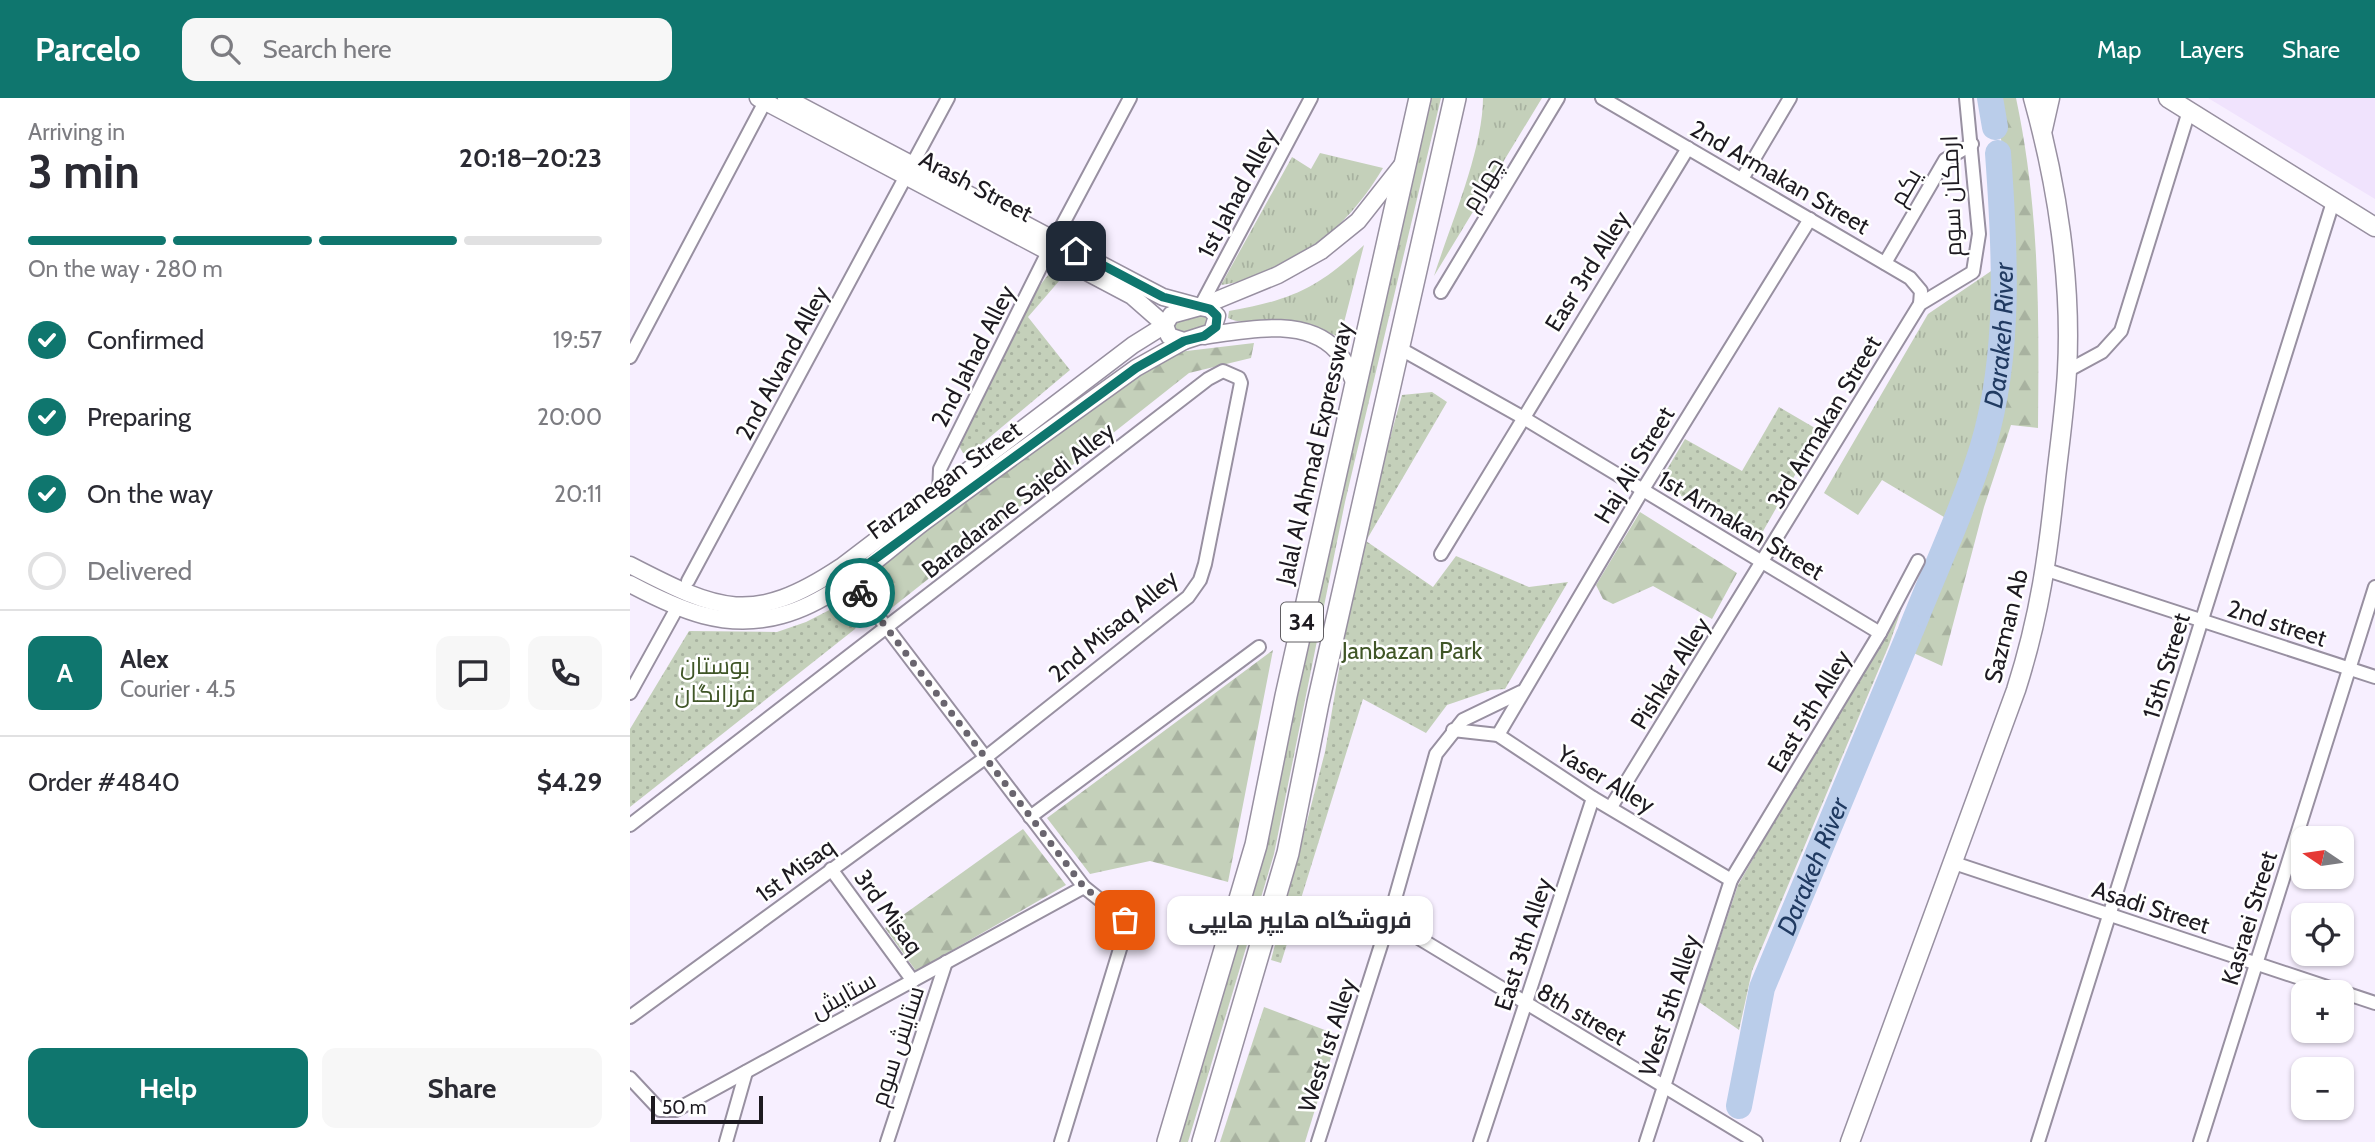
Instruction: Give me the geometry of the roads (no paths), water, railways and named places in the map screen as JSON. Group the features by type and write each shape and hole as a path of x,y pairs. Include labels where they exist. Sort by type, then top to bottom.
{"highway":[{"name":"Jalal Al Ahmad Expressway","path":"1168,1142 1256,845 1420,98"},
{"name":"34","path":"1203,1142 1288,853 1318,703 1455,98"}],"main road":[{"name":"Sazman Ab","path":"1850,1142 2016,691 2036,629 2047,570 2067,371 2065,280 2042,133 2033,98"},
{"path":"2042,133 2050,98"},
{"path":"2168,98 2375,227"}],"street":[{"name":"Arash Street","path":"786,98 911,171"},
{"name":"2nd Alvand Alley","path":"685,589 948,98"},
{"name":"2nd Jahad Alley","path":"943,499 940,469 1052,245 1130,98"},
{"name":"1st Jahad Alley","path":"1200,307 1311,98"},
{"name":"چهارم","path":"1441,292 1558,98"},
{"name":"2nd Armakan Street","path":"1604,98 1915,282 1921,291 1920,304"},
{"path":"1742,179 1790,98"},
{"name":"ارمکان سوم","path":"1920,304 1969,276 1975,267 1979,245 1966,98"},
{"name":"Arash Street","path":"763,99 911,171 1052,245 1163,297 1200,307"},
{"path":"630,357 763,99"},
{"path":"2067,371 2102,352 2122,331 2189,111"},
{"name":"یکم","path":"1885,263 1945,160 1972,144"},
{"name":"Easr 3rd Alley","path":"1441,554 1688,148"},
{"path":"1200,307 1278,275 1321,251 1358,220 1407,160"},
{"name":"15th Street","path":"2038,1142 2333,202"},
{"name":"Haj Ali Street","path":"1498,735 1642,491 1810,219"},
{"name":"Arash Street","path":"1052,245 1132,296 1165,325 1169,336 1184,341"},
{"name":"3rd Armakan Street","path":"1764,562 1920,304"},
{"path":"1200,307 1210,309 1217,316 1216,327 1204,336"},
{"name":"Farzanegan Street","path":"630,584 677,608 733,621 773,617 808,605 1133,345 1165,325 1171,315 1200,307"},
{"path":"1204,336 1252,328 1307,333 1336,351 1356,385"},
{"name":"Farzanegan Street","path":"943,499 1136,368 1184,341 1204,336"},
{"name":"1st Armakan Street","path":"1399,348 1522,417 1880,633"},
{"name":"Baradarane Sajedi Alley","path":"630,825 1208,379 1223,372 1235,374"},
{"name":"2nd Misaq Alley","path":"985,758 1188,597 1200,580 1241,383 1235,374"},
{"name":"East 5th Alley","path":"1731,880 1880,633 1918,561"},
{"name":"Pishkar Alley","path":"1611,807 1764,562"},
{"name":"Farzanegan Street","path":"630,565 715,604 754,605 798,593 845,573"},
{"name":"2nd street","path":"2047,570 2375,677"},
{"path":"845,573 1084,887 1125,920 1127,926 1061,1142"},
{"name":"Kasraei Street","path":"2200,1142 2375,587"},
{"path":"630,693 685,589"},
{"path":"1030,817 1259,647"},
{"path":"1452,730 1473,714 1505,703 1526,689"},
{"name":"Yaser Alley","path":"1452,730 1498,735 1593,799 1611,807 1731,880"},
{"name":"West 1st Alley","path":"1318,1142 1389,920 1436,754 1452,730"},
{"name":"1st Misaq","path":"630,1017 985,758"},
{"name":"East 3th Alley","path":"1480,1142 1593,799"},
{"name":"Asadi Street","path":"1954,863 2375,1003"},
{"name":"3rd Misaq","path":"831,869 913,981"},
{"name":"West 5th Alley","path":"1646,1142 1731,880"},
{"name":"ستایش","path":"630,1078 660,1110 668,1112 1084,887"},
{"name":"8th street","path":"1389,920 1525,1005 1756,1142"},
{"name":"ستایش سوم","path":"887,1142 946,962"},
{"path":"726,1142 746,1072"}],"waterway":[{"name":"Darakeh River","path":"1990,98 1995,127"},
{"name":"Darakeh River","path":"1911,630 1967,492 1992,410 2004,300 1998,153"},
{"name":"Darakeh River","path":"1739,1106 1762,988 1909,635"}],"place":[{"name":"فروشگاه هایپر هایپی","path":"1125,920"}],"park label":[{"name":"Janbazan Park","path":"1412,650"},
{"name":"بوستان فرزانگان","path":"715,679"}]}
